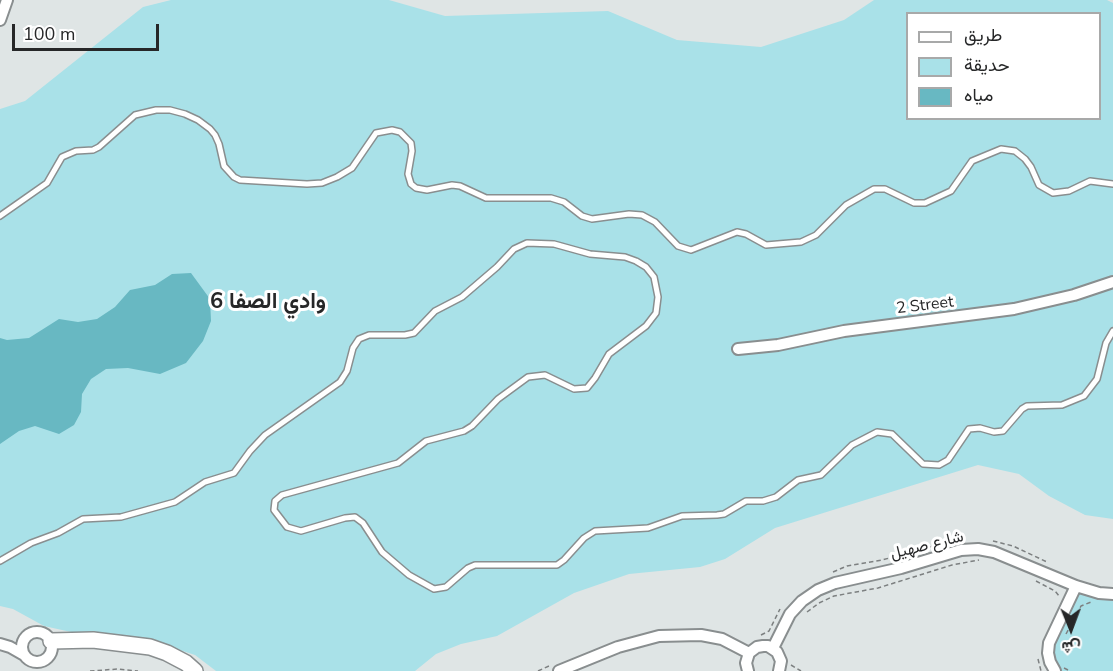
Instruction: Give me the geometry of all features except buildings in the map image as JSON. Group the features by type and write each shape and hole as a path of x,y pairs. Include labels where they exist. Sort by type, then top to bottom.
{"street":[{"path":"0,20 7,0"},
{"name":"2 Street","path":"738,349 778,345 844,330 1014,309 1074,295 1113,282"},
{"name":"شارع صهيل","path":"773,648 790,614 802,601 818,590 835,583 901,568 961,550 978,549 994,552 1076,586 1099,593 1113,594"},
{"path":"1058,668 1050,663 1049,643 1076,586"},
{"path":"1,644 29,662 44,660 50,656 52,648 51,641 46,634 38,632 29,634 24,640 22,645 29,662"},
{"path":"559,671 618,647 659,636 701,635 722,639 749,653"},
{"path":"1,644 24,640"},
{"path":"51,641 93,640 150,647 177,658 195,671"},
{"path":"748,671 746,663 749,653 763,646 777,651 781,661 779,671"}],"lane":[{"path":"0,216 47,183 62,157 76,151 93,150 135,115 156,110 170,110 185,114 210,129 219,144 224,166 240,180 322,183 352,168 376,133 392,130 406,136 411,143 408,174 411,184 416,188 427,190 452,185 460,186 486,198 555,199 564,202 582,216 592,219 629,214 642,215 655,222 678,246 691,250 737,232 746,234 766,245 801,242 816,235 846,205 874,189 885,189 914,203 925,203 951,191 972,161 1001,148 1015,151 1025,159 1039,185 1053,193 1069,192 1090,181 1113,184"},
{"path":"0,561 30,543 58,533 83,519 121,517 176,502 205,482 234,473 250,450 265,435 340,382 347,371 353,348 359,339 369,335 414,333 435,311 462,297 497,267 513,249 527,243 554,244 590,254 625,257 636,261 646,267 656,282 658,305 656,313 646,326 609,354 587,388 574,389 545,375 528,377 498,399 472,426 464,431 426,441 398,463 282,495 275,501 274,510 287,527 301,531 355,517 363,523 382,552 416,579 435,589 446,587 468,568 476,565 557,565 584,538 595,531 648,528 682,516 724,514 746,501 763,501 776,497 798,480 821,475 852,445 877,432 892,434 922,464 939,465 948,460 969,429 1004,431 1027,406 1062,405 1084,396 1096,379 1106,343 1113,331"}],"path":[{"path":"804,615 819,603 834,596 878,588 952,565 982,559"},
{"path":"1036,582 1055,591 1059,599"},
{"path":"1065,634 1081,606 1090,602 1097,603"},
{"path":"789,664 801,671"},
{"path":"1058,668 1070,671"},
{"path":"90,671 108,669 138,671"}],"green space":[{"path":"171,0 389,0 445,16 608,11 677,40 761,47 844,20 874,0 1107,0 1113,3 1113,519 1085,515 1049,496 1019,474 978,465 775,528 725,559 700,567 629,574 574,593 497,636 461,644 436,654 415,671 216,671 195,655 152,641 80,634 44,626 13,609 0,606 0,109 25,101 143,7"},
{"path":"1073,589 1113,597 1113,671 1062,671 1054,660 1054,648"}],"water":[{"path":"191,273 210,299 211,321 203,341 186,363 160,374 128,368 106,369 91,379 82,394 81,412 74,425 59,434 35,426 19,431 0,444 0,338 7,340 29,338 59,319 78,322 97,319 115,307 130,290 155,285 172,274"}],"district":[{"name":"وادي الصفا 6","path":"268,303"}]}
